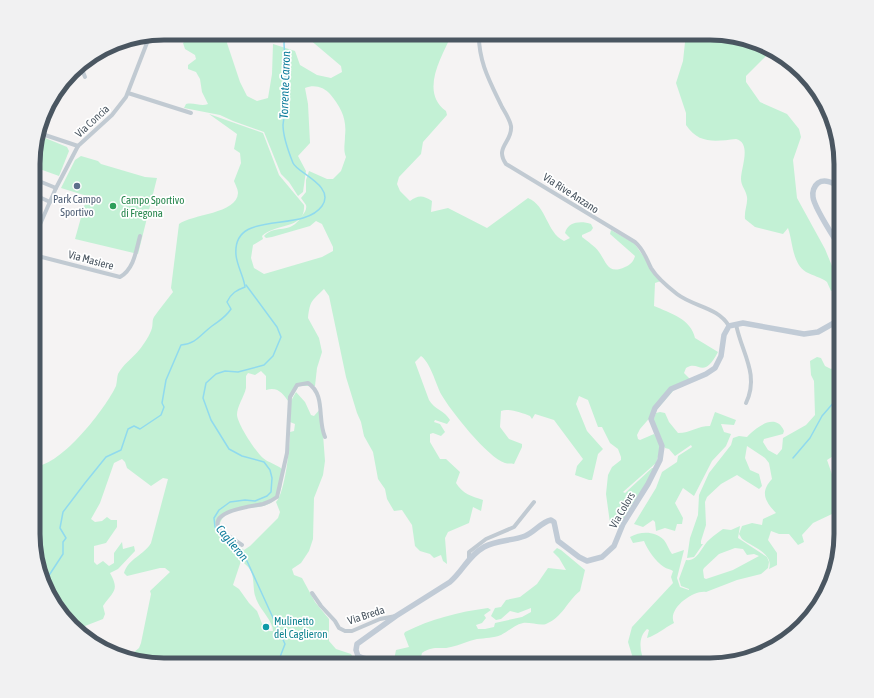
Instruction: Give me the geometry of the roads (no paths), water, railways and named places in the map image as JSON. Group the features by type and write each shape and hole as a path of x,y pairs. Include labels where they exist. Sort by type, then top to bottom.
{"street":[{"name":"Via Rive Anzano","path":"479,40 483,67 511,126 509,138 502,148 503,160 506,164 636,242 645,253 655,274 664,283 679,296 698,306 713,311 729,326"},
{"name":"Via Concia","path":"40,224 56,188 78,146 112,115 127,95 148,41"},
{"path":"82,71 85,77"},
{"path":"127,95 191,113"},
{"path":"44,134 78,146"},
{"path":"40,181 56,188"},
{"path":"834,185 823,181 815,186 812,191 816,204 834,236"},
{"path":"40,197 50,202"},
{"name":"Via Masiere","path":"40,257 120,277 128,273 134,259 140,236"},
{"path":"729,326 743,323 804,334 812,334 834,323"},
{"path":"736,324 752,375 752,386 746,403"},
{"name":"Via Colors","path":"361,658 358,656 356,646 362,639 455,577 469,558 490,544 524,536 551,520 554,522 558,541 579,557 588,561 606,555 614,546 623,524 648,484 660,460 662,446 651,419 655,408 675,386 706,374 715,368 721,356 724,335 729,326"},
{"path":"242,545 221,531 218,523 221,517 230,510 264,504 277,497 287,453 290,397 297,385 308,383 318,395 325,437"},
{"path":"469,558 469,552 486,539 514,527 534,502"},
{"name":"Via Breda","path":"312,593 339,628 345,631 352,631 380,619 396,616"}],"waterway":[{"name":"Torrente Carron","path":"48,577 63,554 63,542 66,538 60,528 63,512 106,457 121,450 128,429 134,426 140,429 161,415 164,407 162,403 166,380 181,345 191,343 224,317 231,309 227,302 230,296 245,287 236,255 238,241 245,231 256,226 300,219 312,214 322,206 325,199 324,192 320,186 293,163 284,134 283,125 286,100 285,40"},
{"name":"Caglieron","path":"246,285 277,327 281,337 273,356 264,365 238,372 225,371 216,374 206,383 203,398 211,420 229,449 242,456 264,462 270,470 272,478 271,492 267,496 255,501 245,500 230,502 219,510 214,518 215,527 247,561 285,644 280,658"},
{"path":"793,458 810,438 822,416 834,402"}],"place":[{"name":"Park Campo Sportivo","path":"77,186"},
{"name":"Campo Sportivo di Fregona","path":"113,206"},
{"name":"Mulinetto del Caglieron","path":"266,627"}]}
